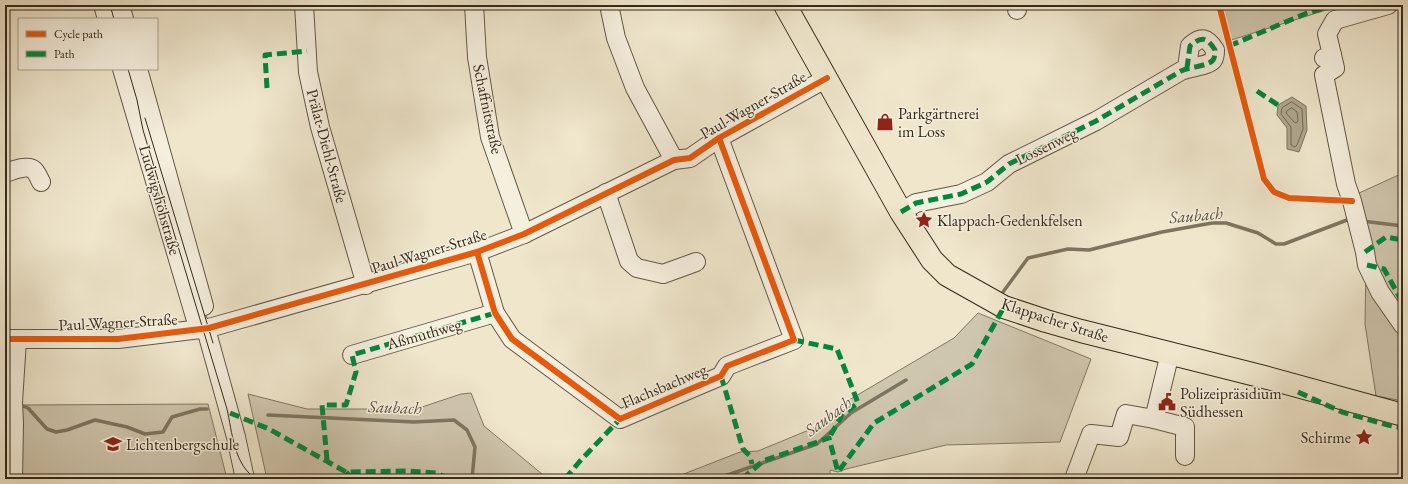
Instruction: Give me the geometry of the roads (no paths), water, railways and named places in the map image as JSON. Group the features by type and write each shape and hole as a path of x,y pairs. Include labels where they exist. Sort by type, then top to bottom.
{"main road":[{"name":"Klappacher Straße","path":"785,5 901,212 932,260 947,275 1004,306 1081,331 1264,377 1403,415"}],"street":[{"path":"103,5 107,18"},
{"path":"120,5 124,18"},
{"name":"Prälat-Diehl-Straße","path":"304,5 308,72 320,127 366,285"},
{"name":"Schaffnitstraße","path":"474,5 476,57 490,137 524,234"},
{"path":"609,5 616,38 634,88 674,160"},
{"path":"1388,5 1335,20 1327,34 1328,57 1335,68 1324,75 1346,184 1352,201 1367,265 1380,292 1403,325"},
{"name":"Lossenweg","path":"901,212 916,203 960,194 987,182 1009,164 1096,121 1187,68"},
{"name":"Ludwigshöhstraße","path":"122,70 195,317 206,329"},
{"name":"Ludwigshöhstraße","path":"138,70 207,314 206,329 236,436 245,479"},
{"name":"Paul-Wagner-Straße","path":"11,339 118,338 206,329 366,285 477,252 524,234 674,160 690,158 719,138 827,78"},
{"name":"Flachsbachweg","path":"477,252 495,313 512,338 620,419 721,376 727,366 794,340 719,138"},
{"path":"5,173 31,168 36,172 41,182"},
{"path":"606,193 629,261 637,268 663,274 696,262"},
{"name":"Aßmuthweg","path":"352,355 495,313"},
{"path":"11,339 14,424 13,479"},
{"path":"1154,419 1170,353"},
{"path":"1074,479 1091,434 1119,436 1126,414 1185,427 1185,456"}],"water":[{"path":"1292,97 1306,106 1307,130 1299,152 1287,149 1287,128 1277,115 1278,105"}],"waterway":[{"name":"Saubach","path":"1003,292 1028,258 1068,249 1089,250 1162,232 1212,223 1226,223 1258,233 1276,244 1284,244 1347,220 1352,220"},
{"name":"Saubach","path":"1362,221 1403,226"},
{"name":"Saubach","path":"716,479 817,444 851,413 906,380"},
{"name":"Saubach","path":"18,404 28,408 47,429 56,432 67,430 95,420 127,427 145,434 163,432 172,417 200,409 207,409"},
{"name":"Saubach","path":"268,415 414,422 454,420 467,430 475,447 472,479"}],"tram line":[{"path":"110,5 114,18"},
{"path":"128,70 137,100 143,130 227,409 235,448 243,466 257,479"},
{"path":"145,118 213,343"}],"place":[{"name":"Parkgärtnerei im Loss","path":"885,122"},
{"name":"Klappach-Gedenkfelsen","path":"924,220"},
{"name":"Polizeipräsidium Südhessen","path":"1167,402"},
{"name":"Schirme","path":"1364,437"},
{"name":"Lichtenbergschule","path":"113,444"}]}
